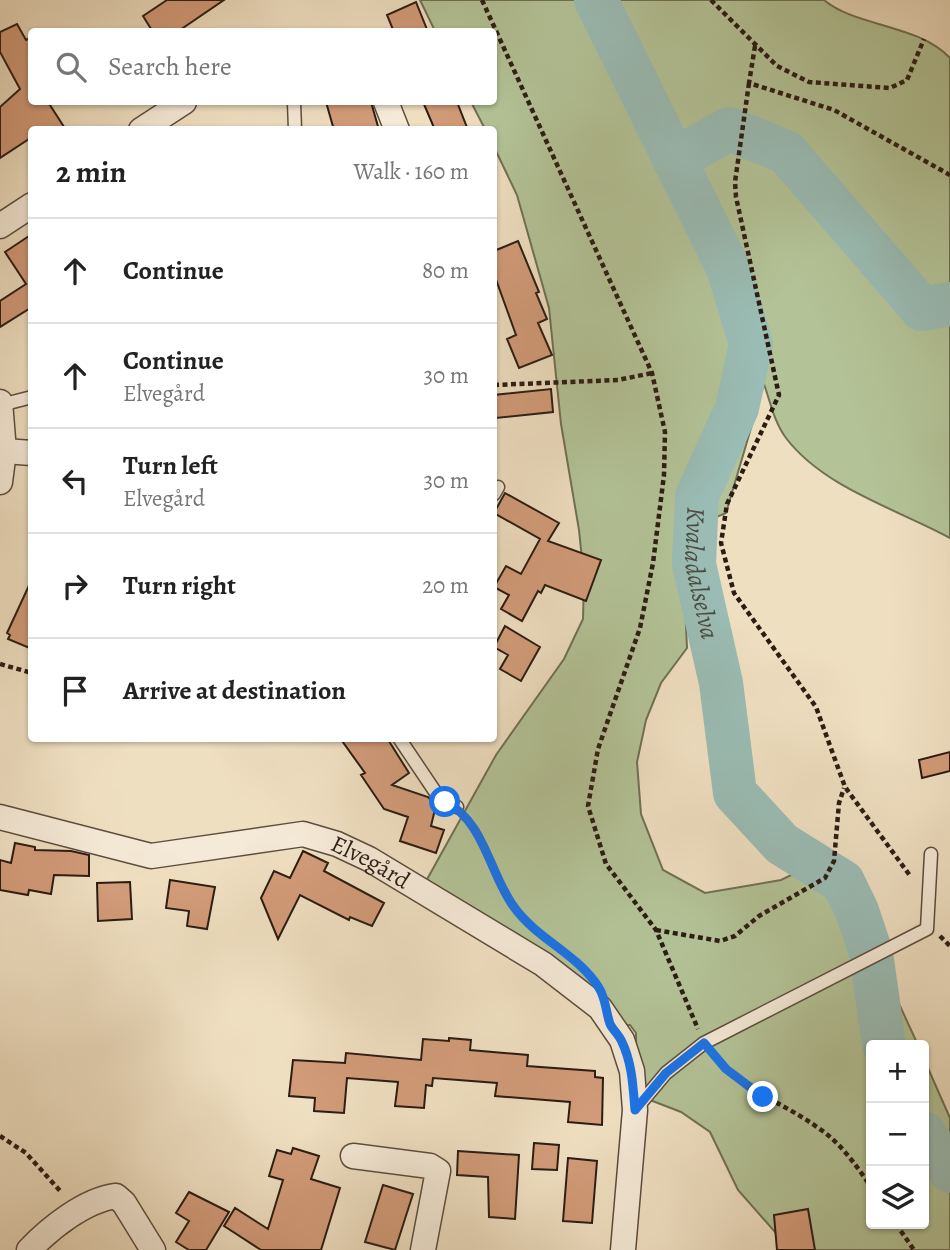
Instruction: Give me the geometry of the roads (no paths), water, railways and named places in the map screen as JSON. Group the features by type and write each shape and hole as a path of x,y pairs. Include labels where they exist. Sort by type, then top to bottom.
{"street":[{"path":"147,126 179,105"},
{"path":"387,105 395,126"},
{"path":"0,226 28,208"},
{"path":"0,403 4,452 0,482"},
{"path":"4,452 28,453"},
{"name":"Elvegård","path":"0,817 151,856 303,834 337,844 369,859 543,964 600,1008 622,1040 632,1071 635,1110 623,1250"},
{"path":"353,1156 430,1166 438,1171 423,1250"},
{"path":"29,1250 47,1233 79,1212 103,1198 116,1196 124,1203 153,1250"}],"lane":[{"path":"294,105 295,126"},
{"path":"0,403 28,398"},
{"path":"402,742 438,796 457,807"},
{"path":"635,1110 666,1073 704,1043 927,929 931,901 931,854"}],"waterway":[{"name":"Kvaladalselva","path":"596,0 728,268 751,344 737,408 697,496 694,564 721,683 735,793 782,844 843,882 857,911 871,953 883,1040"},
{"path":"676,159 729,129 786,152 922,309 950,304"},
{"name":"Kvaladalselva","path":"929,1140 950,1171"}]}
